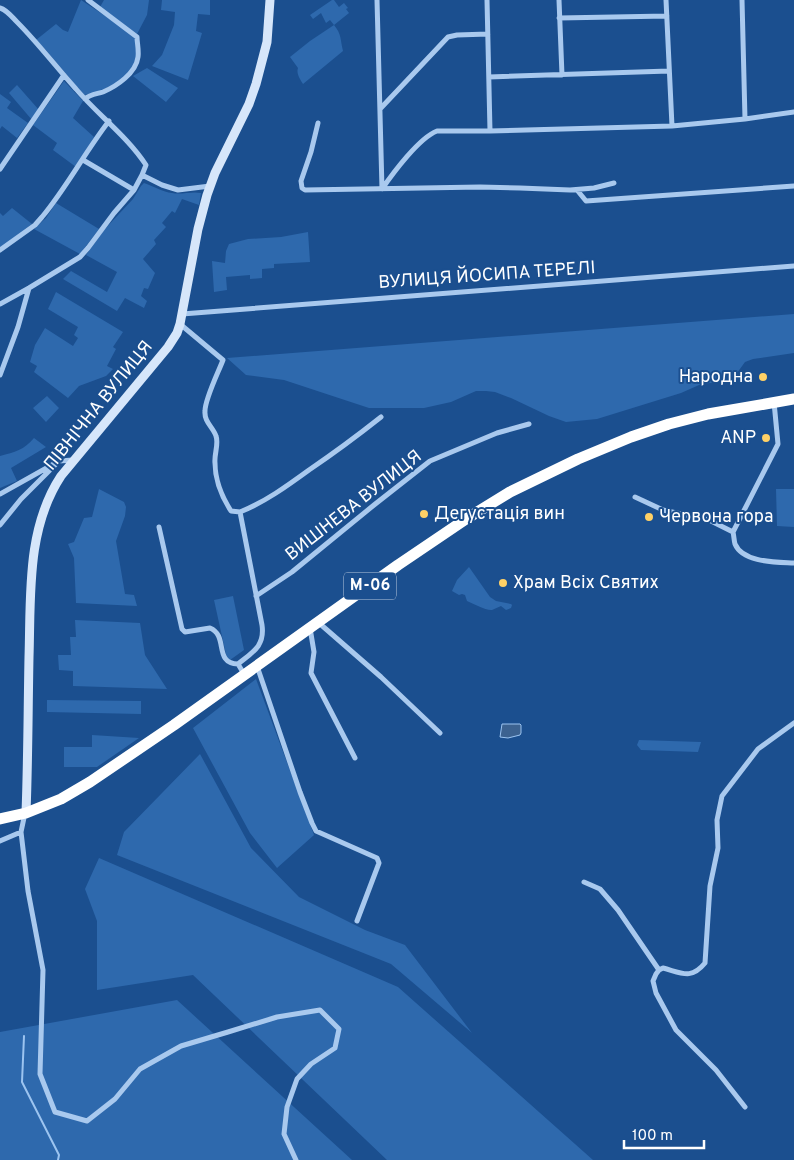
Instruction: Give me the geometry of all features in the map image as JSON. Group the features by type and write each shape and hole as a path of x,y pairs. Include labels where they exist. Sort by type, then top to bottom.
{"highway":[{"name":"М-06","path":"0,819 26,813 61,799 90,782 174,725 241,669 257,666 398,565 510,492 578,459 631,437 669,424 708,414 794,399"}],"street":[{"path":"85,99 88,96 113,87 126,77 135,67 138,57 137,37 88,0"},
{"name":"ПІВНІЧНА ВУЛИЦЯ","path":"270,0 267,42 256,84 210,186 198,230 177,333 168,347 61,476 50,495 38,531 31,573 26,813 21,832 28,891 43,970 40,1074 55,1112 87,1122 115,1099 140,1069 181,1046 277,1016 320,1010 339,1029 335,1048 311,1064 297,1079 287,1107 284,1134 296,1160"},
{"path":"377,0 382,189"},
{"path":"487,0 490,131"},
{"path":"559,0 562,75"},
{"path":"666,0 672,126"},
{"path":"742,0 745,120"},
{"path":"0,8 5,10 23,28 146,165 134,190 80,257 0,304"},
{"path":"559,18 667,16"},
{"path":"380,108 448,36 488,34"},
{"path":"489,77 669,71"},
{"path":"0,169 64,75"},
{"path":"382,189 389,178 424,139 437,131 672,126 745,120 794,112"},
{"path":"0,250 35,225 42,217 109,122"},
{"path":"318,124 301,181 302,188 309,190 500,188 578,192 614,183"},
{"path":"83,160 134,190"},
{"path":"142,176 178,190 210,186"},
{"path":"578,192 586,201 794,186"},
{"name":"ВУЛИЦЯ ЙОСИПА ТЕРЕЛІ","path":"182,314 794,266"},
{"path":"0,375 18,327 29,288"},
{"path":"180,324 223,360 206,403 204,414 216,436 215,464 218,482 226,504 235,512 240,512 264,501 284,488 381,417"},
{"path":"774,402 778,444 733,532 736,546 747,556 768,562 794,564"},
{"name":"ВИШНЕВА ВУЛИЦЯ","path":"256,596 292,572 430,461 497,433 529,424"},
{"path":"0,494 59,461 74,460"},
{"path":"0,525 21,499 59,461"},
{"path":"635,497 663,510 709,520 733,532"},
{"path":"159,527 182,629 185,632 214,629 221,641 223,654 228,663 241,669 262,640 263,632 240,512"},
{"path":"314,625 385,680 440,733"},
{"path":"314,625 314,652 311,674 355,758"},
{"path":"257,666 300,792 316,831 378,858 379,863 358,921"},
{"path":"745,1107 716,1070 676,1030 656,993 653,981 659,970 663,968 687,974 698,972 705,963 710,886 718,848 717,820 722,796 758,749 794,723"},
{"path":"0,841 21,832"},
{"path":"584,882 600,889 618,910 659,970"}],"shaded area":[{"path":"81,0 135,38 136,53 134,65 123,78 100,91 84,95 36,40 56,24 68,32"},
{"path":"104,0 149,0 147,15 137,34 100,7"},
{"path":"162,0 210,0 210,15 198,14 196,31 202,33 188,80 152,66 162,55 174,25 175,12 161,10"},
{"path":"332,0 339,7 344,3 349,13 334,25 330,20 326,23 321,13 313,19 310,15"},
{"path":"334,25 340,34 343,51 303,84 298,74 298,68 290,57"},
{"path":"147,68 178,88 166,102 133,76"},
{"path":"64,81 83,101 73,118 94,137 76,167 53,150 57,143 33,125"},
{"path":"17,85 39,110 32,120 9,93"},
{"path":"0,94 11,102 7,108 28,123 17,138 2,126 0,129"},
{"path":"144,183 179,194 201,193 199,205 182,199 175,213 172,211 162,223 166,227 154,240 156,244 143,259 155,273 148,289 144,288 141,296 147,301 144,308 125,298 117,311 63,279 71,271 107,292 117,272 86,255 104,230 133,199"},
{"path":"56,203 99,229 80,254 34,229 46,218"},
{"path":"12,208 32,224 0,248 0,213 3,216"},
{"path":"308,232 310,262 274,264 274,268 262,269 262,278 250,279 250,275 226,277 227,290 214,292 212,261 225,263 229,244 248,239 281,237"},
{"path":"56,292 123,332 113,347 116,349 107,366 113,369 106,376 79,386 68,398 34,372 37,366 30,362 35,345 45,328 73,346 78,338 74,335 78,327 48,309"},
{"path":"794,314 794,353 753,359 745,362 732,377 721,381 699,385 681,393 597,419 566,422 511,398 486,391 476,391 451,402 424,408 369,408 284,380 246,375 227,358"},
{"path":"47,396 59,408 46,422 33,408"},
{"path":"34,438 46,447 11,468 17,481 0,488 0,456 19,450"},
{"path":"99,489 124,502 126,507 125,516 116,541 125,594 134,595 137,606 76,603 74,558 68,544 74,542 84,518 92,517"},
{"path":"776,489 794,489 794,527 777,526"},
{"path":"469,567 490,597 496,601 511,604 511,608 506,610 501,606 492,610 487,609 467,601 465,595 459,595 452,591 457,580"},
{"path":"233,596 244,650 230,660 227,659 214,600"},
{"path":"75,620 140,623 145,655 167,689 73,686 73,671 59,670 58,655 71,655 70,637 76,637"},
{"path":"256,679 314,835 277,868 250,833 193,728"},
{"path":"47,700 141,701 141,714 47,712"},
{"path":"502,724 520,724 520,735 508,738 500,737"},
{"path":"92,735 139,738 97,767 64,767 64,747 92,747"},
{"path":"639,740 701,742 698,752 641,750 637,745"},
{"path":"200,754 251,848 299,897 365,930 405,945 472,1033 391,964 117,855 124,832"},
{"path":"99,858 398,987 593,1160 387,1160 193,975 97,990 97,921 85,889"},
{"path":"177,1000 352,1160 0,1160 0,1032"}],"waterway":[{"path":"24,1036 22,1082 59,1155 58,1160"}],"place":[{"name":"Народна","path":"763,377"},
{"name":"ANP","path":"766,438"},
{"name":"Дегустація вин","path":"424,514"},
{"name":"Червона гора","path":"649,517"},
{"name":"Храм Всіх Святих","path":"503,583"}]}
